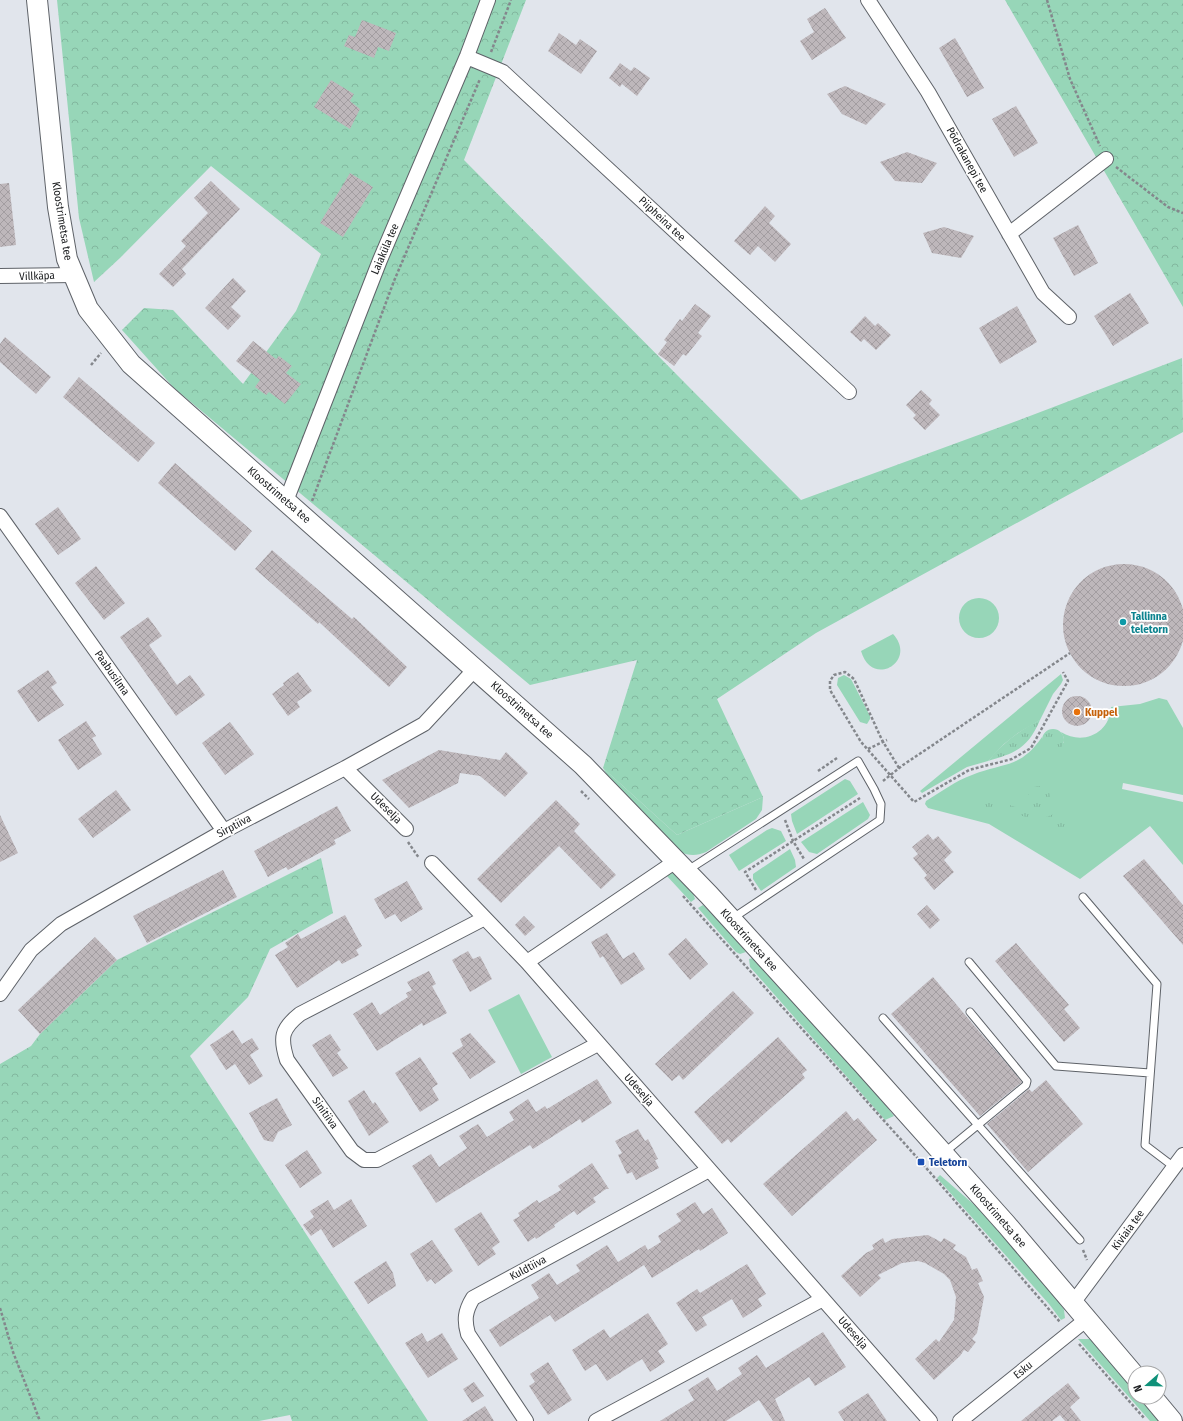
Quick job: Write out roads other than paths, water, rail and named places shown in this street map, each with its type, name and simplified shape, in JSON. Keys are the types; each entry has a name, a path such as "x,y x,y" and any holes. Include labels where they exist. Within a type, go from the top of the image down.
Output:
{"main road":[{"name":"Kloostrimetsa tee","path":"37,0 58,207 67,259 88,309 131,364 476,668 583,765 732,920 943,1154 1088,1319 1127,1366"},
{"path":"1159,1405 1172,1421"}],"street":[{"name":"Laiaküla tee","path":"286,500 380,260 467,57 488,0"},
{"name":"Põdrakanepi tee","path":"868,0 928,92 1043,293 1069,318"},
{"name":"Piipheina tee","path":"467,57 503,72 849,392"},
{"path":"1009,234 1106,159"},
{"name":"Villkäpa","path":"0,276 74,275"},
{"name":"Paabusilma","path":"0,516 224,831"},
{"name":"Sirptiiva","path":"1,991 30,950 62,924 224,831 345,768 424,724 476,668"},
{"name":"Udeselja","path":"345,768 406,829"},
{"name":"Udeselja","path":"432,863 483,919 527,962 930,1421"},
{"path":"527,962 681,866"},
{"name":"Sinitiiva","path":"483,919 300,1014 291,1021 284,1032 283,1046 287,1060 352,1151 364,1160 377,1160 598,1044"},
{"name":"Kiviaia tee","path":"1073,1303 1183,1155"},
{"name":"Kuldtiiva","path":"526,1421 468,1334 466,1309 473,1298 709,1170"},
{"path":"596,1421 823,1299"},
{"name":"Esku","path":"960,1421 1088,1319"}],"lane":[{"path":"681,866 858,761 881,804 880,820 732,920"},
{"path":"1083,897 1157,984 1145,1145 1174,1167"},
{"path":"968,962 1056,1066 1150,1073"},
{"path":"943,1154 1026,1085 1027,1081 970,1012"},
{"path":"883,1018 1080,1240"}],"place":[{"name":"Tallinna teletorn","path":"1123,622"},
{"name":"Kuppel","path":"1077,712"},
{"name":"Teletorn","path":"921,1162"}]}
